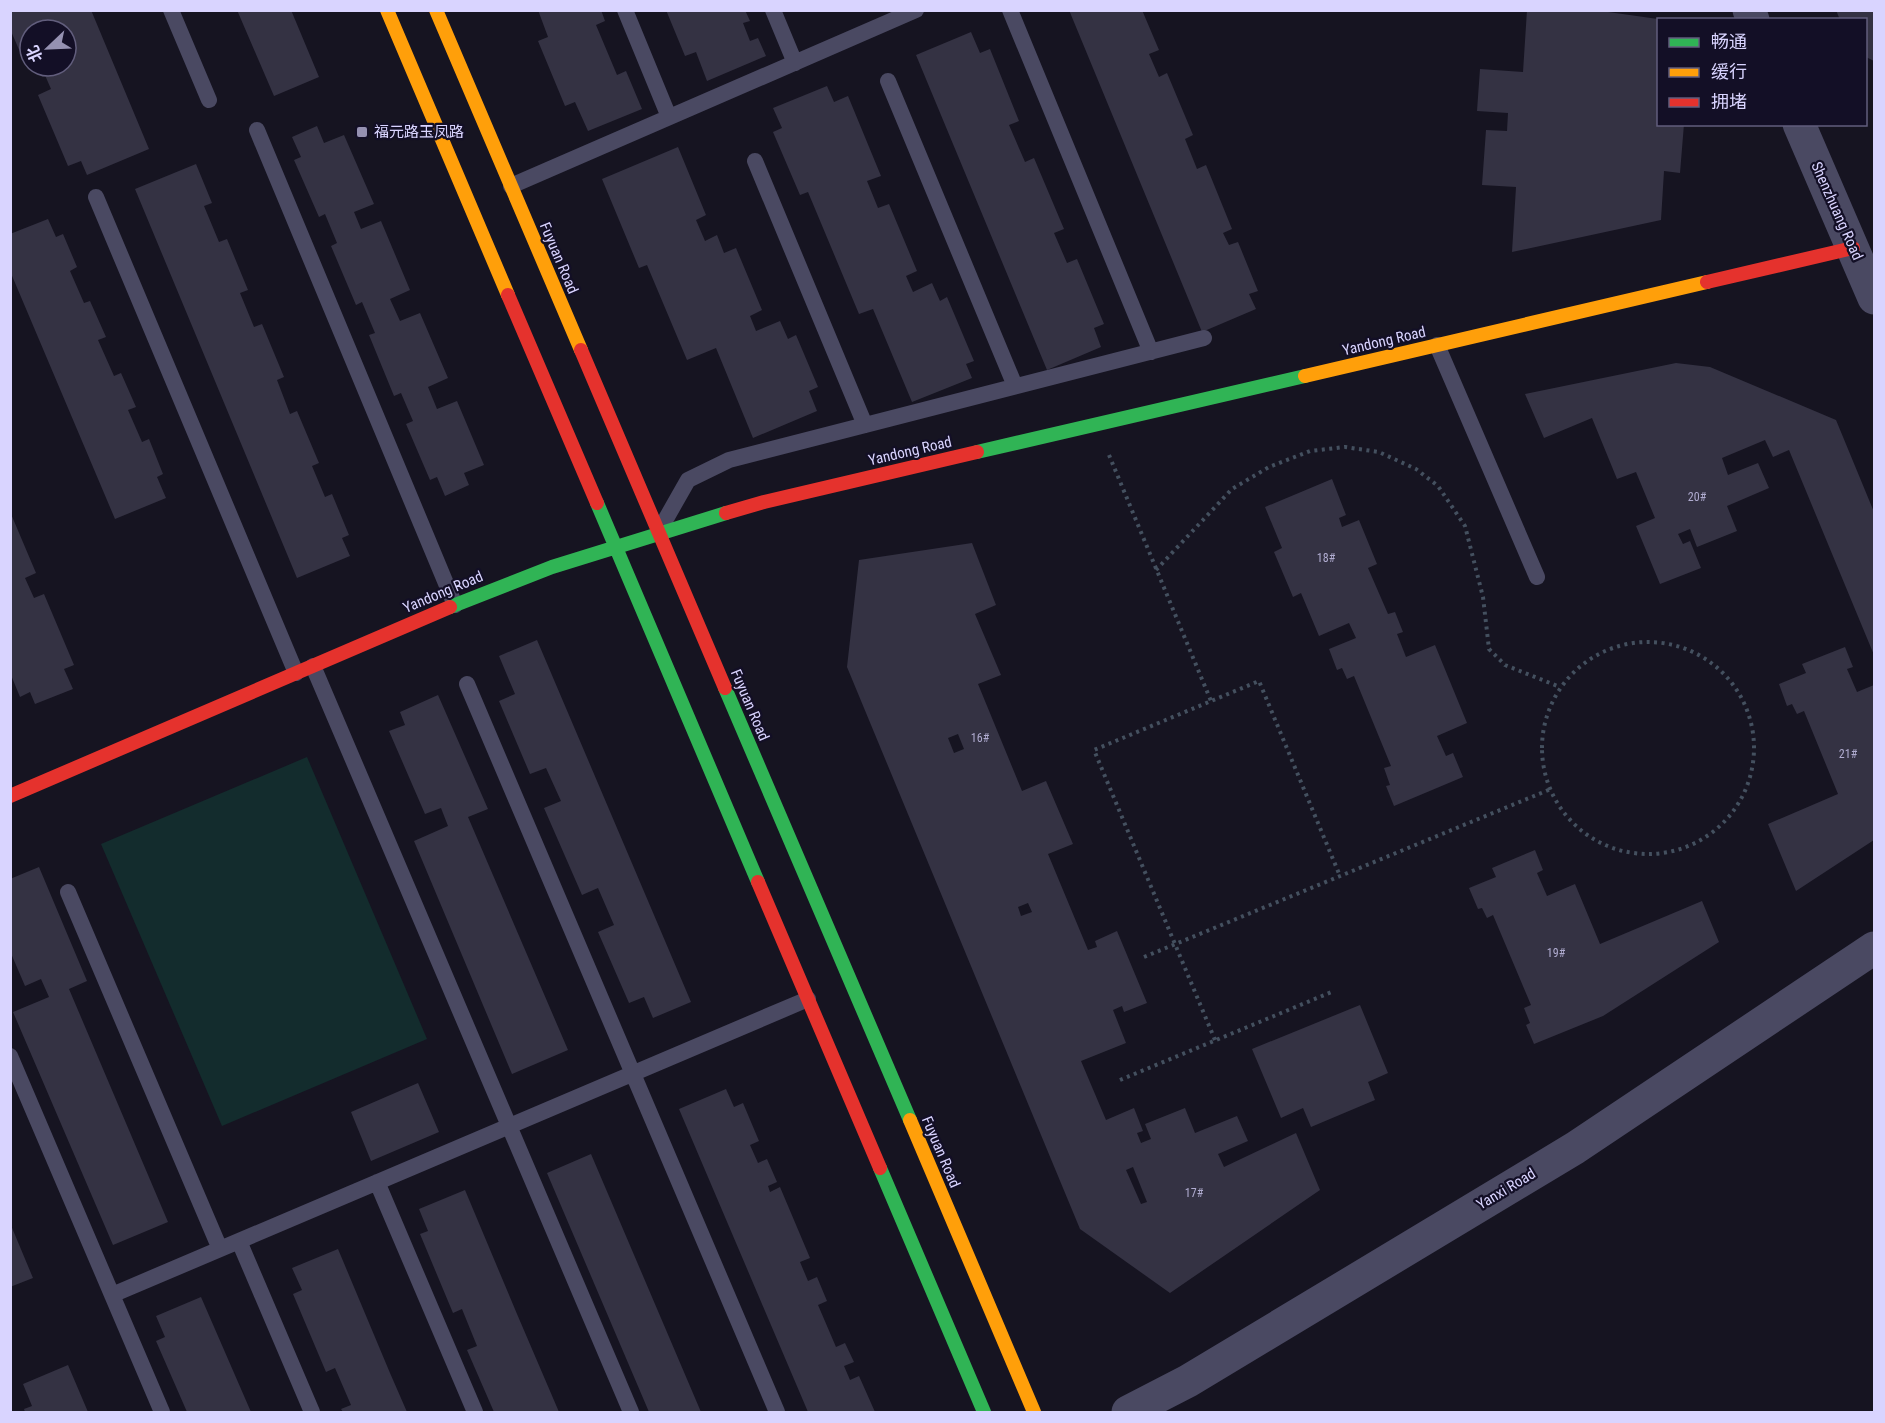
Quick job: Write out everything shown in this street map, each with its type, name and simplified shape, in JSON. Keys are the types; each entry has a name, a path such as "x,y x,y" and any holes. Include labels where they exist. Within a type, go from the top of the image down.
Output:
{"main road":[{"path":"387,10 984,1413"},
{"name":"Fuyuan Road","path":"436,10 1034,1413"},
{"name":"Yandong Road","path":"10,796 455,604 553,566 658,532 764,502 1853,248"}],"street":[{"name":"Shenzhuang Road","path":"1800,126 1875,298"},
{"name":"Yanxi Road","path":"1128,1413 1188,1381 1575,1148 1875,948"}],"lane":[{"path":"171,10 209,100"},
{"path":"624,10 669,117"},
{"path":"773,10 795,63"},
{"path":"511,186 916,10"},
{"path":"1010,10 1151,351"},
{"path":"888,81 1015,386"},
{"path":"257,130 455,604"},
{"path":"755,162 865,425"},
{"path":"96,196 296,673"},
{"path":"658,532 688,480 729,460 1204,338"},
{"path":"1437,345 1537,577"},
{"path":"313,666 631,1413"},
{"path":"467,684 777,1413"},
{"path":"68,892 220,1249"},
{"path":"112,1295 808,999"},
{"path":"10,1056 162,1413"},
{"path":"377,1182 475,1413"},
{"path":"239,1241 312,1413"}],"path":[{"path":"1096,425 1211,701"},
{"path":"1156,570 1232,489 1269,467 1310,451 1346,447 1380,452 1416,469 1438,486 1465,526 1483,597 1489,649 1505,665 1560,687"},
{"path":"1636,641 1660,641 1685,647 1707,659 1726,674 1740,695 1750,717 1755,742 1753,767 1746,790 1716,830 1696,843 1672,852 1648,855 1623,852 1601,844 1582,831 1566,815 1551,789 1545,774 1541,752 1543,729 1549,707 1560,687 1574,670 1592,657 1612,647 1636,641"},
{"path":"1215,1040 1094,750 1259,681 1340,876"},
{"path":"1144,957 1551,789"},
{"path":"1120,1080 1334,991"}],"green space":[{"path":"307,757 427,1039 222,1126 101,844"}],"building":[{"path":"10,10 91,10 149,149 87,175 81,161 68,166 38,95 51,89 46,78 78,78 78,18 18,18 18,47 10,29"},
{"path":"237,10 291,10 319,77 274,96"},
{"path":"538,10 601,10 605,21 596,25 617,75 626,71 642,109 588,131 575,102 565,106 538,41 548,37"},
{"path":"666,10 745,10 750,21 743,23 750,41 758,38 766,56 707,81 696,52 685,56"},
{"path":"1069,10 1142,10 1159,50 1149,54 1159,77 1167,73 1193,135 1185,139 1197,169 1206,165 1232,229 1223,233 1229,245 1238,242 1258,291 1249,294 1256,309 1202,332"},
{"path":"1527,10 1594,10 1657,19 1657,126 1684,126 1680,173 1664,171 1661,220 1512,252 1516,187 1482,185 1486,130 1507,131 1508,113 1477,111 1480,69 1523,72"},
{"path":"1836,10 1874,10 1874,61 1867,58 1867,18 1839,18"},
{"path":"971,32 980,53 990,49 1019,121 1009,125 1025,162 1034,158 1064,229 1054,233 1067,263 1077,259 1104,324 1094,328 1101,347 1047,370 916,55"},
{"path":"827,86 834,102 848,96 881,176 867,181 878,208 889,204 917,271 906,276 913,292 932,283 940,301 947,297 974,361 966,364 972,378 912,402 873,309 859,314 808,192 800,195 773,132 782,128 773,108"},
{"path":"317,126 324,143 344,135 374,204 354,212 361,229 381,221 410,290 390,299 400,321 420,313 448,378 428,387 437,409 457,401 484,465 464,473 469,485 445,496 437,477 430,480 406,424 413,421 401,393 394,396 369,335 375,333 362,302 356,305 331,246 337,243 325,214 319,217 294,160 301,157 292,137"},
{"path":"678,147 706,215 696,220 705,241 717,235 724,253 736,248 762,310 750,316 756,331 780,321 788,339 796,335 818,387 809,391 817,411 753,438 716,348 687,360 647,265 639,268 602,179"},
{"path":"196,164 212,203 204,206 219,242 227,239 248,290 240,293 254,327 262,324 284,377 277,380 290,414 297,411 319,463 312,466 325,497 332,494 349,535 342,538 350,556 297,578 135,189"},
{"path":"48,219 56,237 63,234 77,267 70,271 84,303 90,301 106,337 98,340 114,376 121,373 136,407 128,410 142,442 149,439 163,474 157,477 166,498 115,519 10,271 10,234"},
{"path":"1676,363 1710,367 1836,420 1874,512 1874,655 1789,450 1773,457 1765,440 1722,458 1728,475 1758,463 1769,488 1727,506 1737,531 1697,547 1690,529 1678,534 1683,544 1690,541 1701,568 1660,584 1636,526 1655,518 1636,472 1617,479 1592,418 1544,438 1525,394"},
{"path":"1332,479 1346,515 1339,518 1342,527 1359,520 1377,564 1368,568 1388,614 1395,612 1403,632 1397,634 1406,657 1435,645 1467,723 1437,736 1446,756 1453,753 1463,777 1394,806 1386,786 1390,785 1384,768 1391,766 1354,676 1347,679 1342,668 1337,670 1329,649 1356,638 1349,623 1319,636 1301,593 1293,597 1274,552 1282,548 1265,507"},
{"path":"11,514 36,573 25,578 34,598 44,594 74,665 64,669 73,689 35,704 30,692 20,697 11,675"},
{"path":"972,543 996,605 975,614 1001,675 978,684 1022,791 1046,781 1073,844 1048,854 1088,950 1097,947 1095,941 1117,931 1147,1003 1124,1012 1122,1006 1113,1010 1126,1043 1081,1061 1106,1120 1134,1108 1143,1131 1137,1133 1141,1143 1151,1139 1145,1124 1185,1108 1195,1133 1237,1116 1248,1141 1218,1154 1224,1167 1296,1133 1320,1190 1170,1293 1080,1229 847,667 859,560","holes":["958,734 964,749 954,753 948,738","1028,903 1032,912 1021,916 1018,907","1133,1167 1147,1202 1141,1204 1126,1170"]},
{"path":"537,640 691,1002 653,1018 644,997 629,1003 598,932 614,925 598,888 582,895 544,808 561,801 546,768 530,774 499,701 515,694 499,656"},
{"path":"1845,647 1853,667 1847,669 1857,692 1874,685 1874,840 1796,891 1768,824 1838,794 1804,711 1797,714 1792,704 1787,706 1779,684 1806,673 1802,664"},
{"path":"438,695 488,809 468,817 568,1050 512,1074 414,841 448,826 441,808 425,814 389,731 405,725 400,712"},
{"path":"1535,850 1543,870 1537,873 1547,896 1575,884 1600,944 1702,901 1719,942 1603,1016 1534,1044 1526,1025 1530,1023 1524,1008 1531,1005 1493,915 1487,918 1482,908 1478,909 1469,888 1496,877 1492,868"},
{"path":"39,867 87,981 69,989 168,1222 113,1245 13,1012 49,997 41,979 25,986 10,951 10,879"},
{"path":"1360,1005 1388,1073 1368,1082 1375,1100 1311,1127 1303,1108 1281,1118 1252,1049"},
{"path":"418,1083 439,1132 371,1161 351,1112"},
{"path":"726,1089 734,1107 743,1103 759,1141 750,1145 758,1163 767,1159 777,1182 768,1186 770,1192 780,1187 810,1258 800,1262 808,1281 817,1277 827,1301 818,1305 836,1347 845,1343 854,1362 844,1366 850,1380 859,1376 875,1412 808,1412 679,1109"},
{"path":"591,1154 701,1412 649,1412 547,1173"},
{"path":"465,1190 559,1412 494,1412 467,1350 477,1346 462,1309 453,1313 420,1234 428,1231 419,1209"},
{"path":"10,1223 33,1278 10,1287"},
{"path":"338,1249 407,1412 343,1412 341,1409 351,1405 335,1368 326,1372 293,1294 302,1290 292,1268"},
{"path":"201,1297 251,1412 187,1412 156,1341 165,1337 156,1316"},
{"path":"68,1365 88,1412 25,1412 24,1409 32,1406 23,1384"}],"traffic: fast":[{"path":"977,452 1305,376"},
{"path":"597,503 758,882"},
{"path":"450,607 552,567 726,513"},
{"path":"725,688 910,1120"},
{"path":"880,1168 984,1412"}],"traffic: slow":[{"path":"387,10 508,295"},
{"path":"436,10 581,350"},
{"path":"1305,376 1707,282"},
{"path":"910,1120 1034,1412"}],"traffic: jam":[{"path":"1707,282 1853,248"},
{"path":"508,295 597,503"},
{"path":"581,350 725,688"},
{"path":"726,513 977,452"},
{"path":"10,796 450,607"},
{"path":"758,882 880,1168"}],"place":[{"name":"福元路玉凤路","path":"362,132"}]}
